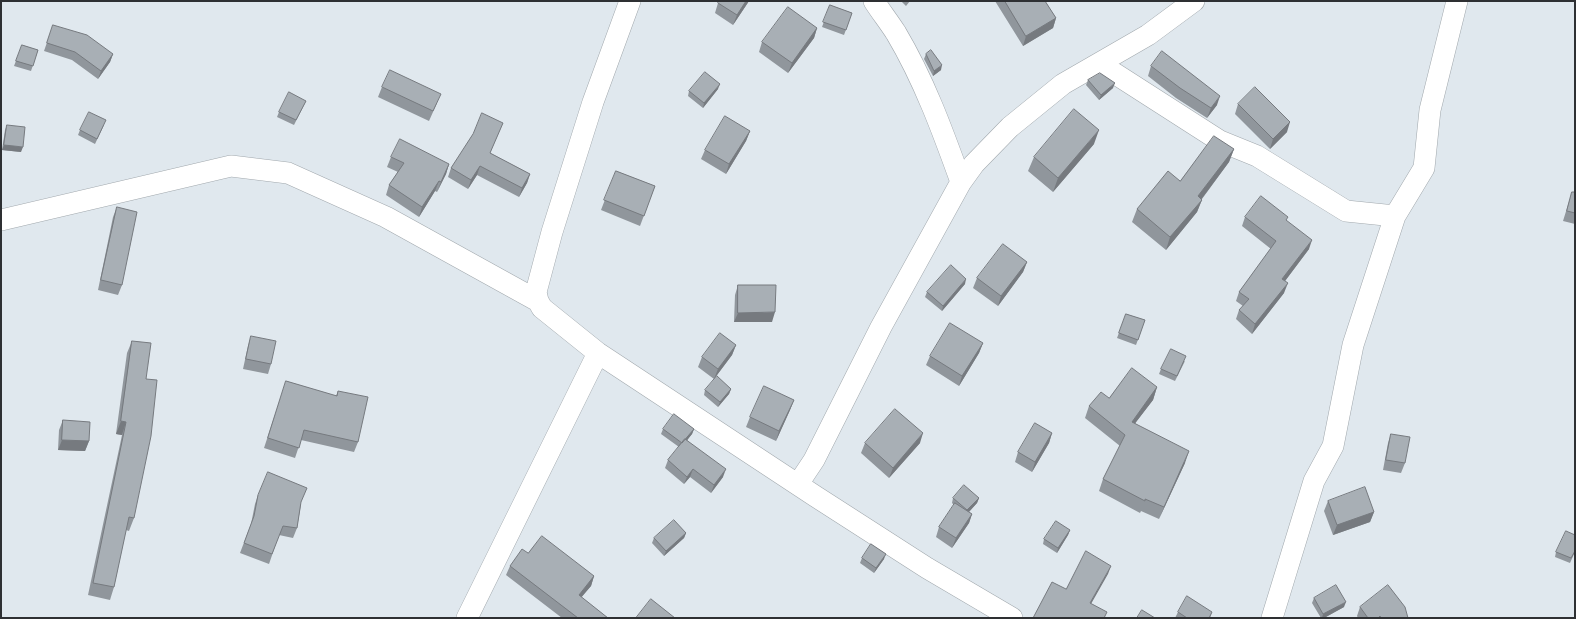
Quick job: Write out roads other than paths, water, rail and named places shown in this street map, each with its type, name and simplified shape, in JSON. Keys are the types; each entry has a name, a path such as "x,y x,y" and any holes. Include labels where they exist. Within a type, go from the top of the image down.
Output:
{"street":[{"path":"630,1 593,102 552,232 536,292 542,308 598,353 928,568 1012,618"},
{"path":"874,1 896,34 920,80 941,127 961,182"},
{"path":"798,484 814,460 882,327 961,182 974,164 1010,127 1063,84 1148,35 1194,1"},
{"path":"1272,618 1314,481 1333,446 1353,345 1395,216 1424,168 1430,110 1457,1"},
{"path":"1100,64 1220,141 1257,156 1346,211 1395,216"},
{"path":"1,220 231,166 288,173 386,217 538,301"},
{"path":"466,618 598,353"}]}
